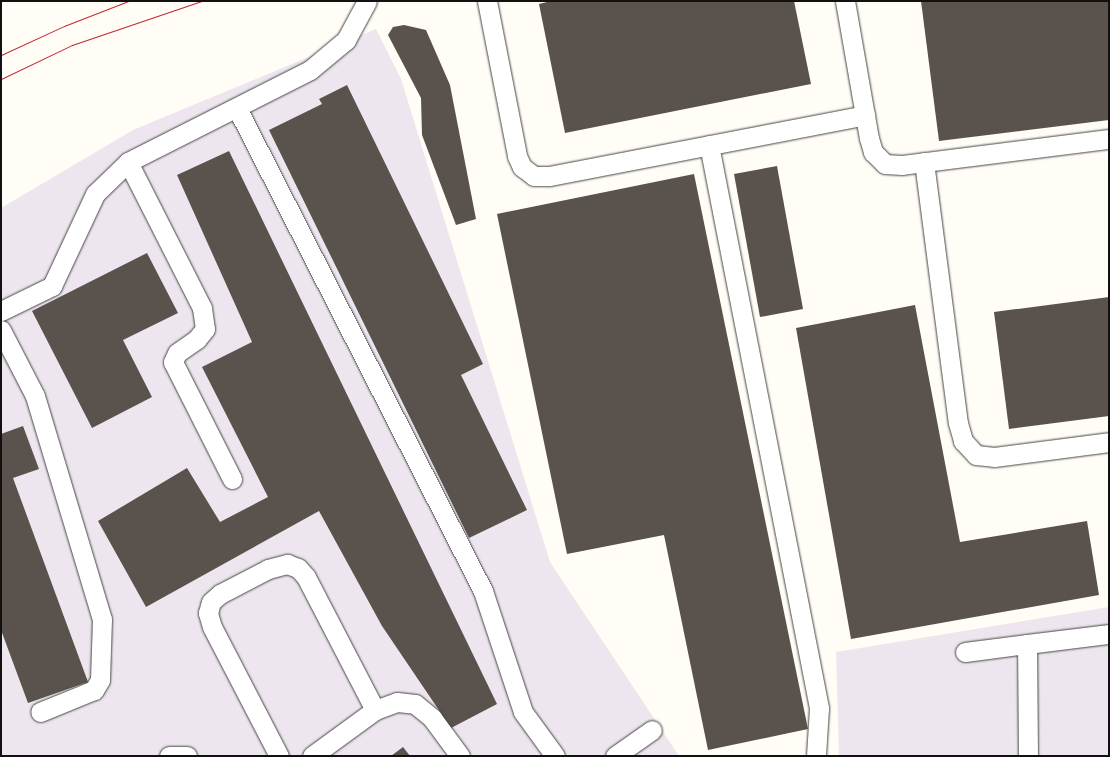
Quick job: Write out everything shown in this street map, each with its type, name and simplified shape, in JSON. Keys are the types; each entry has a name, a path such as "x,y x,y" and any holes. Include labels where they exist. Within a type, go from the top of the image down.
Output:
{"lane":[{"path":"1,311 52,286 95,194 128,162 310,70 346,40 367,1"},
{"path":"487,1 517,156 522,167 534,176 549,176 865,115"},
{"path":"845,1 873,152 885,164 924,162 1109,139"},
{"path":"237,108 483,591 523,712 554,756"},
{"path":"709,145 819,708 816,756"},
{"path":"128,162 202,308 205,329 197,340 176,352 173,362 232,479"},
{"path":"924,162 958,423 963,442 976,454 994,457 1109,442"},
{"path":"1,330 35,396 102,619 100,680 94,690 40,712"},
{"path":"278,756 212,627 208,613 211,602 220,594 268,569 287,564 298,568 306,577 375,710"},
{"path":"965,652 1109,634"},
{"path":"1026,644 1028,756"},
{"path":"312,756 375,710 397,702 415,704 432,718 460,756"},
{"path":"615,756 652,730"},
{"path":"169,756 187,756"}],"shaded area":[{"path":"376,29 401,79 550,562 679,756 1,756 1,208 133,130"},
{"path":"1109,607 1109,756 839,756 836,652"}],"building":[{"path":"551,1 794,1 811,84 565,133 539,4"},
{"path":"921,1 1109,1 1109,120 939,141"},
{"path":"404,25 426,30 450,85 476,219 456,225 422,135 421,98 388,35 393,27"},
{"path":"347,85 483,364 461,375 527,510 469,538 269,130 322,104 319,99"},
{"path":"229,151 497,704 451,728 382,626 319,511 146,607 98,521 187,468 220,522 268,497 202,367 252,342 177,175"},
{"path":"777,166 803,309 760,317 734,174"},
{"path":"694,174 808,729 708,750 664,535 567,554 497,214"},
{"path":"147,253 178,313 123,340 152,397 92,428 32,311"},
{"path":"1109,297 1109,416 1009,429 994,312"},
{"path":"915,305 960,542 1087,521 1099,595 851,639 796,328"},
{"path":"23,426 39,469 13,478 88,682 28,703 1,630 1,434"},
{"path":"403,747 410,756 391,756"}],"tram line":[{"path":"1,55 64,26 128,1"},
{"path":"1,79 72,45 201,1"}]}
